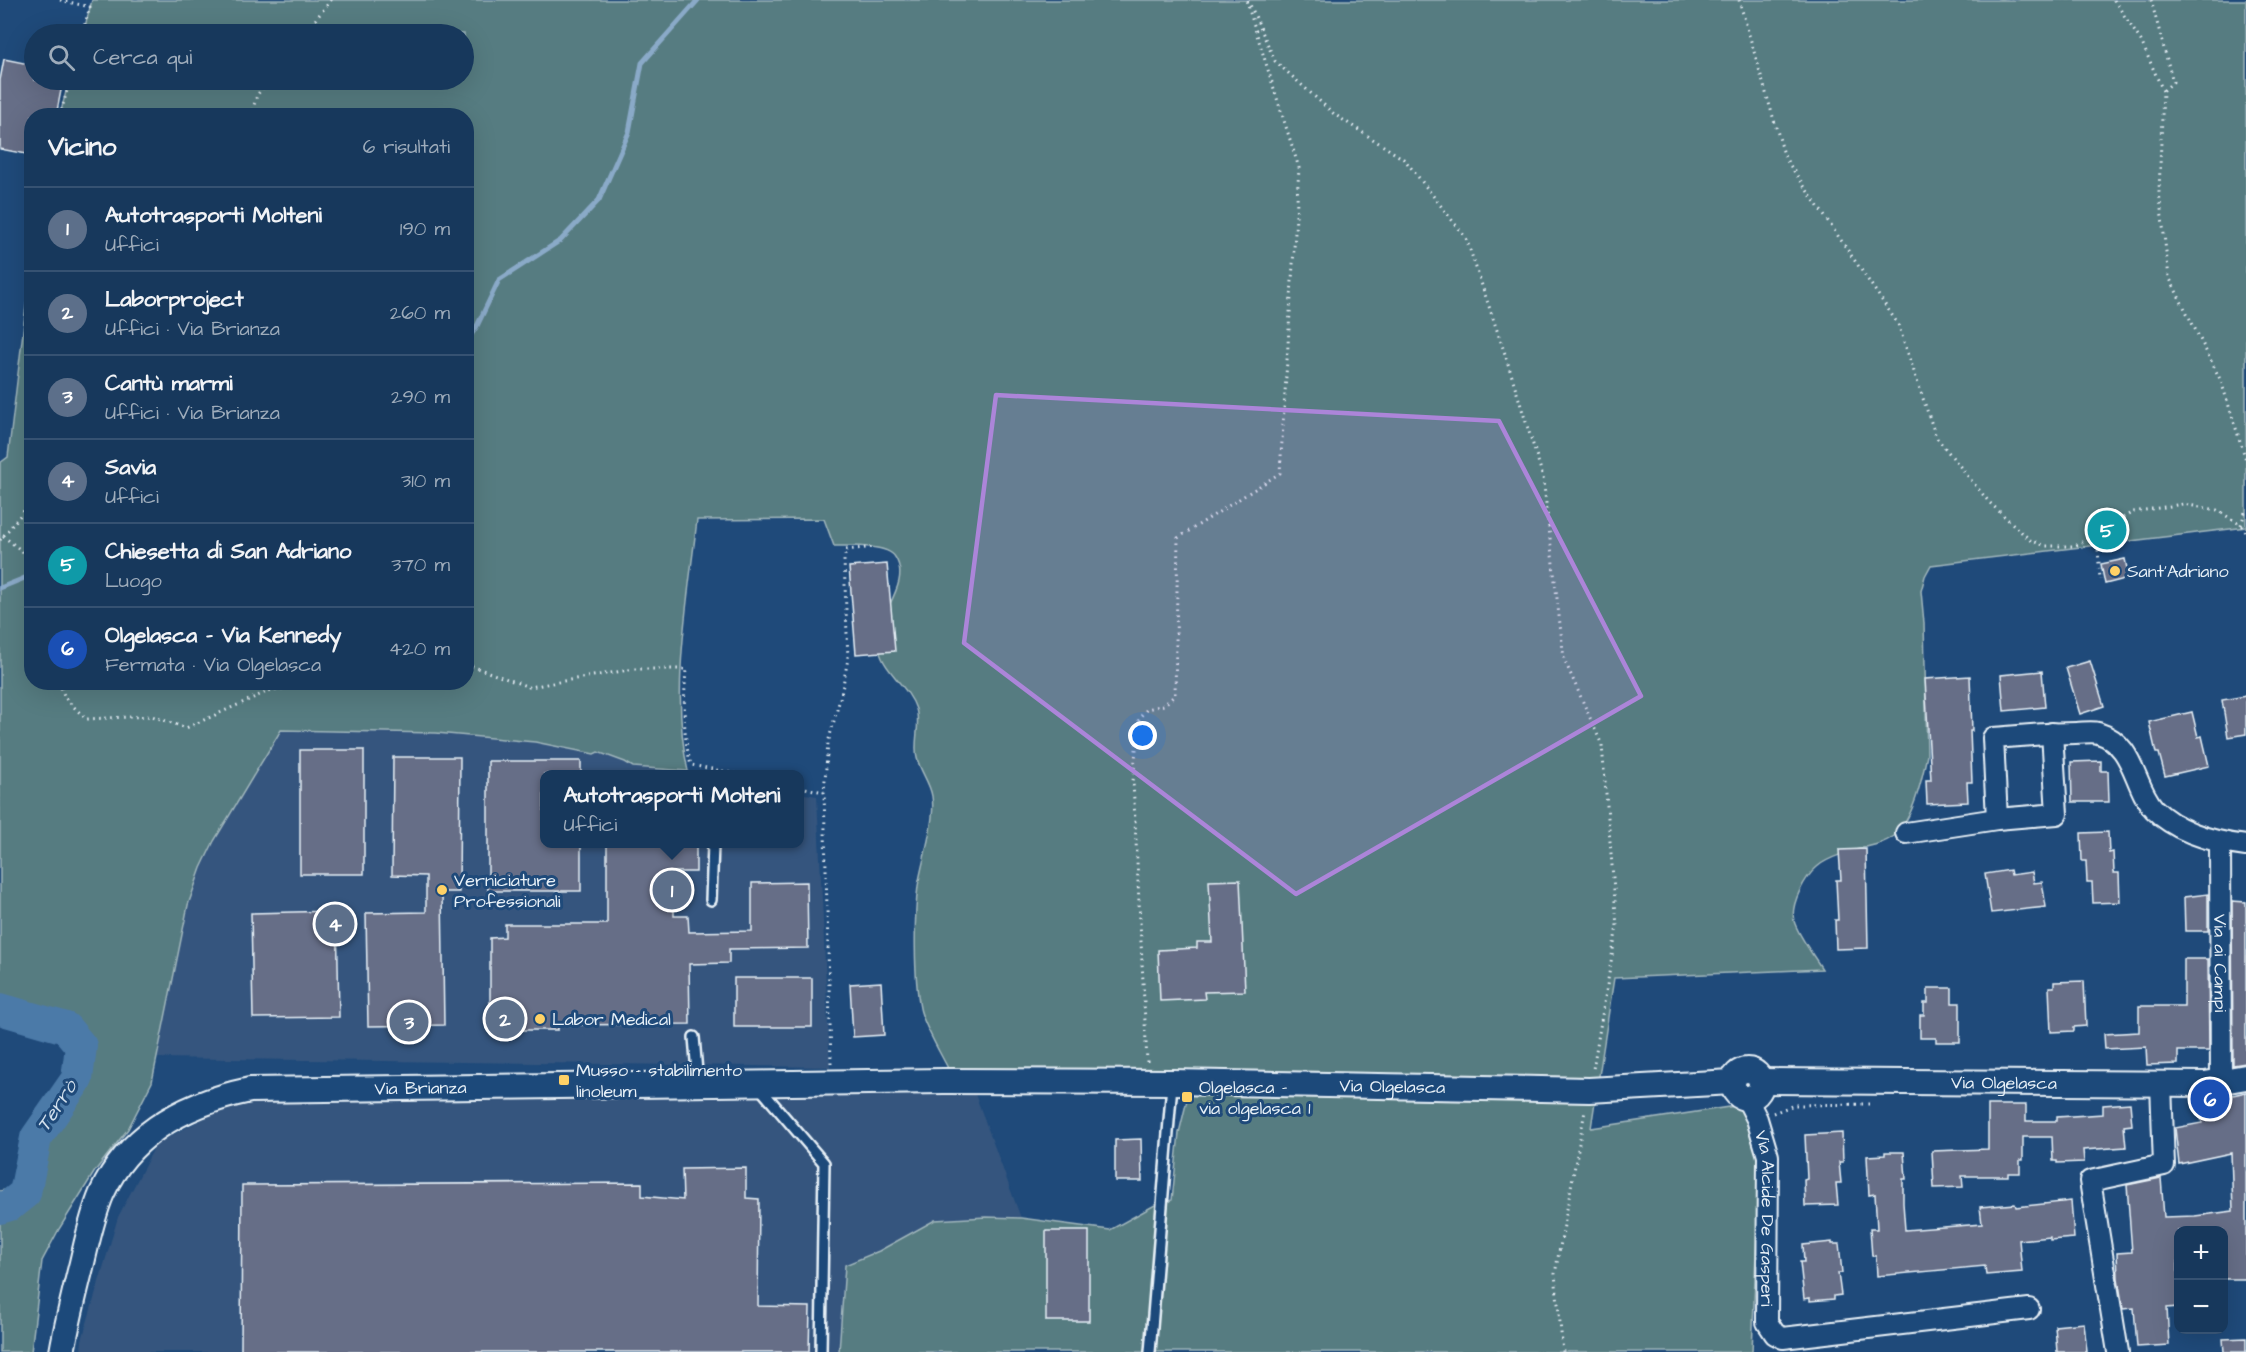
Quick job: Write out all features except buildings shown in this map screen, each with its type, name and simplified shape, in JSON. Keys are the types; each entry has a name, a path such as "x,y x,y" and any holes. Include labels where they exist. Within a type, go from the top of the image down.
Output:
{"street":[{"path":"1906,833 2057,813 2052,733"},
{"path":"1998,819 1993,738 2052,733 2097,733 2114,740 2125,753 2153,808 2178,828 2220,843 2246,846"},
{"name":"Via ai Campi","path":"2220,843 2221,1082"},
{"name":"Via Olgelasca","path":"944,1081 1172,1082 1589,1090 2161,1084 2221,1082 2246,1077"},
{"name":"Via Brianza","path":"62,1352 90,1227 102,1192 122,1160 152,1129 170,1118 226,1095 270,1089 944,1081"},
{"path":"2118,1352 2090,1181 2164,1165 2161,1084"},
{"name":"Via Alcide De Gasperi","path":"1747,1087 1768,1156 1767,1322 1775,1334 1784,1338 2029,1310"}],"lane":[{"path":"711,900 713,848"},
{"path":"694,1037 698,1084"},
{"path":"1150,1352 1172,1082"},
{"path":"755,1083 824,1163 821,1352"}],"path":[{"path":"60,0 90,7 85,24"},
{"path":"312,24 330,0"},
{"path":"1148,1082 1133,780 1139,718 1147,709 1164,705 1175,694 1178,538 1280,473 1299,168 1247,0"},
{"path":"1247,0 1275,61 1334,114 1405,160 1466,238 1543,477 1564,659 1602,744 1617,926 1555,1274 1563,1352"},
{"path":"1739,0 1785,158 1898,324 1936,436 1989,502 2030,540 2046,546 2075,546 2133,512 2182,504 2217,510 2241,525 2246,532"},
{"path":"2114,0 2141,41 2163,91 2159,192 2169,277 2221,381 2246,460"},
{"path":"2151,0 2173,81 2163,91"},
{"path":"62,108 67,90"},
{"path":"253,108 261,90"},
{"path":"2241,525 2246,509"},
{"path":"24,511 2,538 24,553"},
{"path":"2097,532 2100,580"},
{"path":"832,1083 824,792 828,743 848,660 844,560 846,550 875,547"},
{"path":"474,667 529,687 634,669 686,669 685,744 691,765 717,770"},
{"path":"62,690 65,698 86,719 152,716 186,728 271,690"},
{"path":"804,788 824,792"}],"highlighted area":[{"path":"996,395 1499,421 1641,696 1296,894 964,643"}],"shaded area":[{"path":"281,730 436,733 535,742 594,754 598,752 633,767 664,770 540,770 540,848 804,848 804,794 817,796 830,1067 157,1058 188,905 201,868 214,841"},
{"path":"975,1094 1021,1218 986,1217 935,1220 879,1251 845,1264 839,1352 81,1352 82,1340 118,1217 156,1144 236,1101"}],"green space":[{"path":"92,0 2246,0 2246,527 1931,565 1921,591 1924,623 1927,755 1919,787 1906,820 1894,836 1879,844 1850,851 1820,864 1803,884 1794,907 1794,921 1822,969 1614,978 1591,1128 1762,1102 1752,1352 839,1352 845,1265 879,1251 935,1220 986,1217 1021,1218 1110,1230 1155,1205 1172,1200 1179,1133 1187,1100 1173,1083 953,1078 922,1015 917,980 915,930 918,886 932,817 932,796 917,758 916,709 907,692 884,661 878,643 882,622 897,589 900,578 899,567 895,557 884,550 834,546 824,519 697,520 682,646 681,710 688,770 633,767 598,752 594,754 535,742 436,733 281,730 214,841 201,868 188,905 152,1082 128,1129 95,1171 42,1261 31,1352 0,1352 0,1191 11,1188 18,1182 22,1174 31,1123 71,1085 83,1066 86,1055 85,1046 76,1034 0,1014 0,463 8,457 24,323 24,690 474,690 474,108 62,108 66,90 474,90 474,24 86,24"}],"waterway":[{"path":"474,330 499,280 561,240 599,200 629,132 642,63 698,0"},
{"path":"0,588 24,578"},
{"name":"Terrò","path":"0,1009 66,1028 81,1046 77,1079 36,1138 25,1193 10,1205 0,1208"}],"place":[{"name":"Chiesetta di San Adriano","path":"2107,530"},
{"name":"Sant'Adriano","path":"2115,571"},
{"name":"Verniciature Professionali","path":"442,890"},
{"name":"Autotrasporti Molteni","path":"672,890"},
{"name":"Savia","path":"335,924"},
{"name":"Laborproject","path":"505,1019"},
{"name":"Labor Medical","path":"540,1019"},
{"name":"Cantù marmi","path":"409,1022"},
{"name":"Musso - stabilimento linoleum","path":"564,1080"},
{"name":"Olgelasca - via olgelasca 1","path":"1187,1097"},
{"name":"Olgelasca - Via Kennedy","path":"2210,1099"}]}
